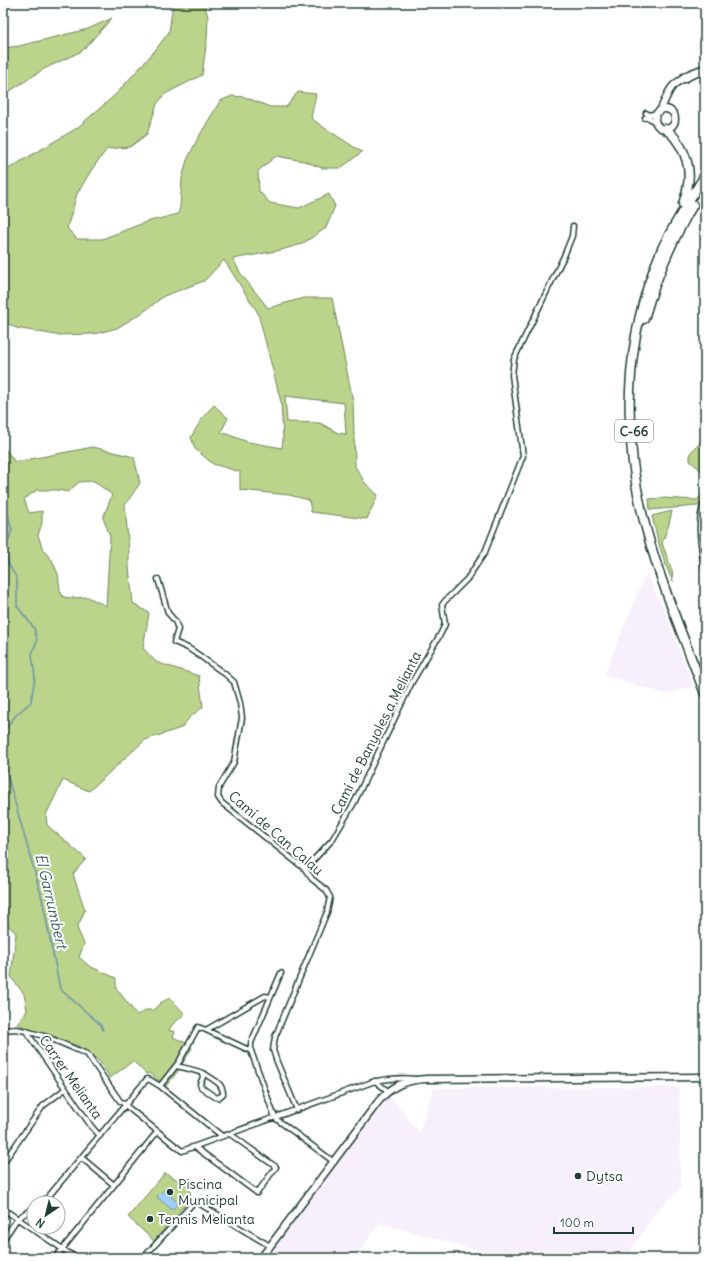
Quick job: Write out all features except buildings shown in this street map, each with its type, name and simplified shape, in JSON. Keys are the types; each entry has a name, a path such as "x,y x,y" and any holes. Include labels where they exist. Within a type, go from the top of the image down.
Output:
{"highway":[{"path":"684,78 705,69"},
{"path":"665,129 675,137 687,161 689,170 688,187 683,204 674,221 673,227"},
{"name":"C-66","path":"705,175 673,227 650,278 636,338 630,389 630,446 636,487 649,539 665,587 705,694"},
{"name":"C-66","path":"705,185 674,239 651,294 644,321 638,356 634,389 634,420 637,463 651,532 705,682"}],"main road":[{"path":"666,98 670,111 674,117 674,122 670,127 665,129 659,127 655,119 671,87 684,78 705,72"},
{"path":"659,112 665,110 670,111"},
{"path":"262,1258 378,1102 394,1086 420,1079 705,1077"}],"street":[{"path":"656,123 645,115 659,112"},
{"name":"Camí de Banyoles a Melianta","path":"304,869 332,840 354,803 412,682 441,633 445,624 442,605 466,579 485,552 488,545 523,456 512,375 514,359 564,256 572,236 573,226"},
{"path":"705,502 700,513 700,537 705,572"},
{"name":"Camí de Can Calau","path":"158,579 168,613 175,621 178,629 174,642 188,648 234,682 240,703 242,718 234,762 219,787 218,797 222,803 304,869 312,879 326,890 330,897 327,912 313,948 275,1037 273,1050 298,1110"},
{"path":"281,973 251,1043 251,1051 275,1118 334,1162"},
{"path":"206,1030 265,996 270,997"},
{"path":"160,1086 186,1051 198,1027 251,1051"},
{"path":"3,1030 16,1029 26,1031 47,1037 87,1054 120,1101 182,1151 375,1081 405,1077 420,1079"},
{"name":"Carrer Melianta","path":"26,1031 65,1089 100,1136"},
{"path":"176,1066 196,1070 202,1073 220,1084 223,1089 222,1096 215,1097 201,1087 200,1084 203,1077 202,1073"},
{"path":"391,1078 394,1086"},
{"path":"50,1195 146,1079 160,1086 222,1136"},
{"path":"375,1081 388,1091"},
{"path":"3,1163 42,1106 65,1089"},
{"path":"56,1258 157,1132"},
{"path":"195,1147 257,1193 276,1167 230,1134"},
{"path":"3,1152 8,1156"},
{"path":"82,1158 114,1185"},
{"path":"143,1258 195,1201 270,1246"},
{"path":"3,1209 76,1258"},
{"path":"3,1240 17,1219 26,1213"}],"shaded area":[{"path":"646,573 664,610 694,686 666,694 604,675"},
{"path":"679,1087 681,1187 658,1210 627,1258 505,1258 380,1223 354,1258 261,1258 387,1093 419,1132 434,1088"}],"green space":[{"path":"173,3 204,3 208,17 207,39 202,75 165,94 157,104 147,134 130,147 107,149 92,169 77,194 67,228 77,239 102,239 146,222 178,214 180,207 182,178 187,160 220,101 232,96 245,97 270,107 286,107 298,92 316,94 311,118 362,152 341,168 322,168 304,161 276,156 258,171 259,191 270,203 299,208 329,194 335,206 326,228 302,244 281,250 233,259 241,274 268,308 304,298 332,298 353,401 355,466 365,483 378,495 367,519 311,512 309,500 289,495 240,490 240,472 213,464 195,449 191,437 203,417 214,405 228,418 221,432 248,442 282,448 281,402 258,313 224,260 204,281 164,296 145,311 117,328 94,334 56,335 16,328 3,321 3,172 77,128 115,95 153,53 169,32","holes":["285,396 344,403 346,434 338,433 320,423 287,422"]},
{"path":"112,18 82,51 44,69 3,97 3,48 19,46 88,29"},
{"path":"702,441 705,464 705,500 698,506 650,510 649,499 663,498 697,500 704,493 703,472 690,461 690,453"},
{"path":"3,446 15,462 93,447 134,457 140,483 125,505 133,603 149,613 143,648 156,662 199,676 203,707 190,717 181,728 145,740 89,791 63,780 46,815 47,825 86,859 73,874 85,910 77,928 84,944 79,957 89,966 116,978 116,988 137,1015 146,1010 154,1010 160,1003 170,998 185,1014 172,1025 169,1030 175,1032 173,1037 186,1043 192,1048 178,1071 166,1086 149,1073 146,1074 133,1061 110,1078 99,1061 84,1049 17,1024 27,1011 24,994 11,977 16,933 3,921","holes":["94,481 112,495 103,518 110,536 106,606 88,597 63,597 60,590 58,574 52,560 43,550 38,535 42,523 42,511 29,513 24,499 37,490 57,490 68,492 79,482"]},
{"path":"672,511 662,543 672,570 673,582 666,566 652,516"},
{"path":"165,1173 189,1186 191,1198 154,1241 128,1217"}],"water":[{"path":"164,1190 178,1203 172,1210 157,1197"}],"waterway":[{"name":"El Garrumbert","path":"3,497 12,530 5,550 9,565 17,579 17,606 34,628 37,640 32,655 35,677 31,702 16,715 3,732"},
{"name":"El Garrumbert","path":"3,760 42,898 60,989 101,1025 103,1030"}],"place":[{"name":"Dytsa","path":"578,1176"},
{"name":"Piscina Municipal","path":"170,1192"},
{"name":"Tennis Melianta","path":"150,1219"}]}
